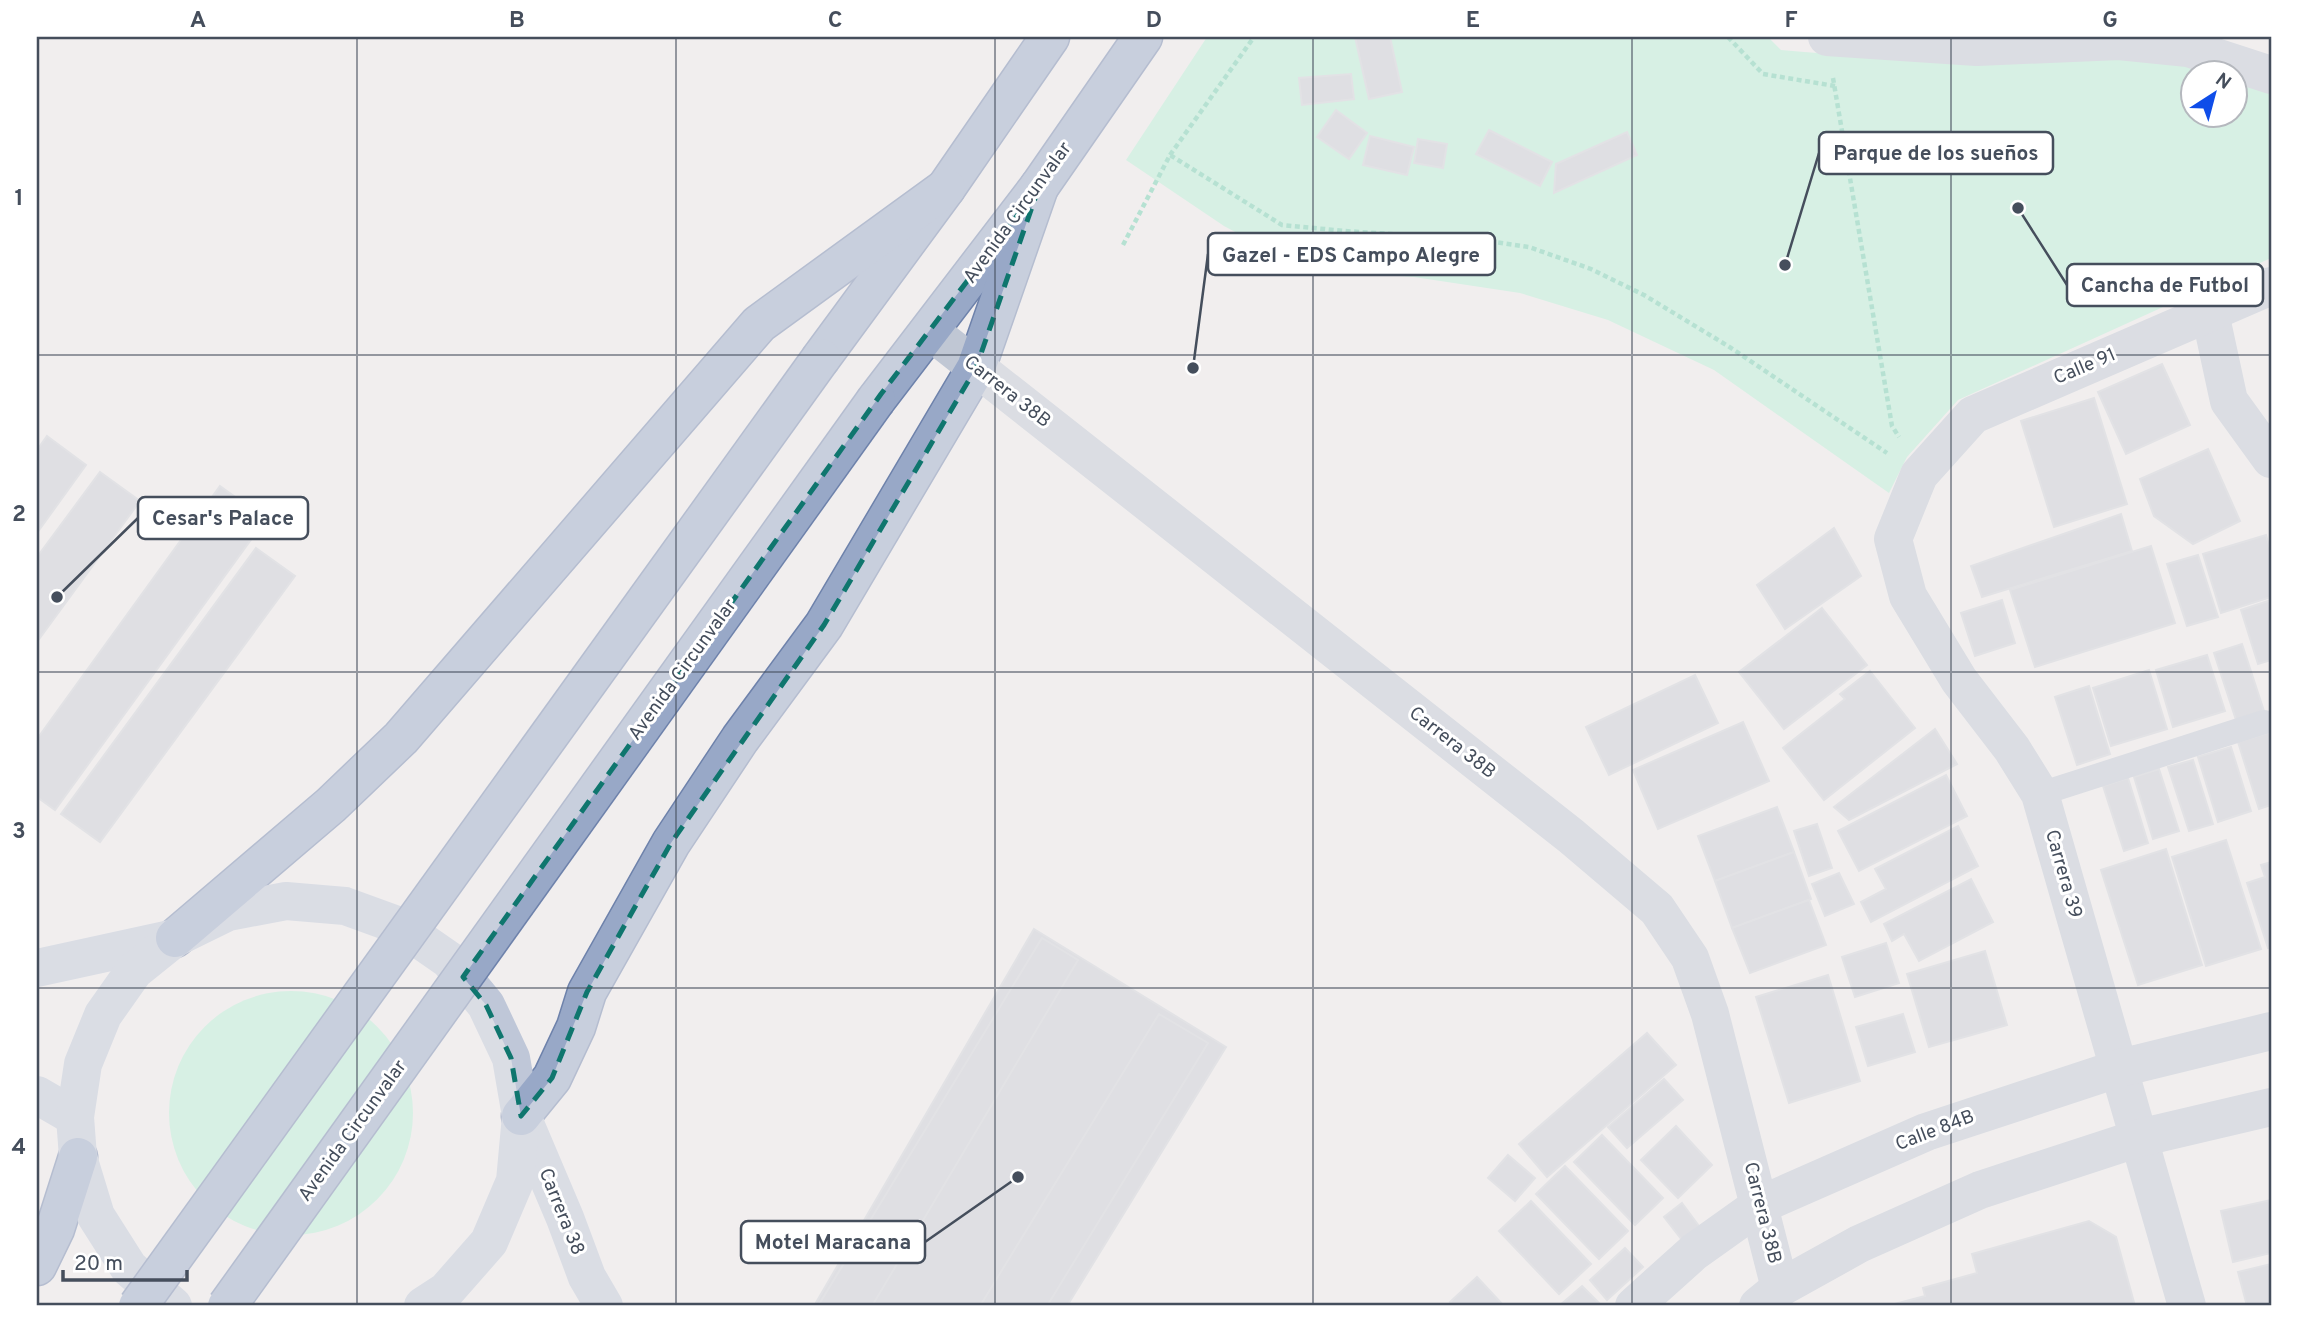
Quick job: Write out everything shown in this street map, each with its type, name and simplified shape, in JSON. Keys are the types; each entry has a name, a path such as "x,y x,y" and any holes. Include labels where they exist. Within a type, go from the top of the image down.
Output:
{"highway":[{"path":"138,1306 946,188 1050,37"},
{"name":"Avenida Circunvalar","path":"227,1306 876,400 1040,187 1143,37"},
{"path":"522,1116 552,1077 576,1027 587,992 671,843 740,739 824,625 976,368 1040,187"},
{"path":"175,938 331,805 401,738 759,324 946,188"},
{"path":"37,1266 55,1229 78,1157"}],"main road":[{"path":"173,1306 130,1268 96,1216 78,1157 75,1116 83,1064 103,1015 134,971 175,938 228,912 286,901 345,906 400,926 449,960 486,1005 511,1058 522,1116 515,1181 489,1242 446,1291 423,1306"},
{"path":"37,968 175,938"},
{"path":"37,1095 75,1116"},
{"name":"Carrera 38","path":"522,1116 587,1277 604,1306"}],"street":[{"path":"1827,37 1980,42 2119,41 2188,48 2271,75"},
{"name":"Calle 91","path":"1919,475 1973,415 2271,286"},
{"path":"2210,313 2229,401 2271,458"},
{"name":"Carrera 38B","path":"930,331 1571,836 1657,909 1690,958 1710,1014 1760,1205 1769,1297"},
{"name":"Carrera 39","path":"1919,475 1893,539 1908,596 1959,680 2012,749 2040,794 2186,1306"},
{"name":"Calle 84B","path":"1634,1306 1694,1252 1760,1205 1926,1132 2120,1068 2271,1031"},
{"path":"1769,1297 1858,1244 1980,1190 2139,1138 2271,1107"}],"lane":[{"path":"2040,794 2264,722"}],"path":[{"path":"1123,245 1170,155 1254,37"},
{"path":"1727,37 1763,74 1835,86"},
{"path":"1827,37 1892,426 1919,475"},
{"path":"1170,155 1282,225 1481,240 1529,247 1591,269 1644,295 1728,346 1919,475"}],"highlighted area":[{"path":"1039,187 976,368 824,625 671,843 587,992 552,1078 521,1116 511,1058 486,1005 463,977 881,394"}],"green space":[{"path":"1207,37 1768,37 1781,50 1898,59 1968,63 2153,60 2178,64 2178,130 2248,130 2248,86 2271,94 2271,258 1958,400 1907,457 1889,493 1714,370 1608,320 1520,293 1414,277 1341,272 1282,257 1224,226 1126,160"},
{"path":"291,991 338,1001 359,1012 377,1027 392,1045 403,1066 413,1113 403,1160 392,1181 377,1199 359,1214 338,1225 291,1235 244,1225 223,1214 205,1199 190,1181 179,1160 169,1113 179,1066 190,1045 205,1027 223,1012 244,1001"}],"building":[{"path":"1355,37 1390,37 1402,92 1369,99"},
{"path":"1351,74 1354,99 1302,105 1299,78"},
{"path":"1336,110 1367,133 1349,159 1317,137"},
{"path":"1489,130 1552,162 1540,186 1476,154"},
{"path":"1627,132 1637,155 1554,193 1556,164"},
{"path":"1370,136 1414,147 1407,175 1363,165"},
{"path":"1418,139 1447,144 1443,168 1414,163"},
{"path":"2162,364 2190,425 2126,454 2098,392"},
{"path":"2094,398 2127,504 2054,527 2021,421"},
{"path":"47,436 86,465 37,533 37,450"},
{"path":"2208,449 2240,521 2193,544 2154,516 2140,479"},
{"path":"100,472 140,501 37,642 37,557"},
{"path":"220,486 266,519 55,810 37,797 37,739"},
{"path":"2121,514 2132,551 1982,597 1971,566"},
{"path":"1834,528 1861,576 1785,629 1757,585"},
{"path":"2266,535 2271,553 2271,597 2221,613 2203,554"},
{"path":"2151,546 2175,623 2035,667 2010,590"},
{"path":"256,548 295,576 100,842 61,814"},
{"path":"2198,555 2218,617 2187,626 2167,564"},
{"path":"2002,600 2015,643 1975,656 1961,613"},
{"path":"2271,600 2271,660 2258,664 2241,610"},
{"path":"1822,608 1867,665 1784,729 1739,672"},
{"path":"2242,644 2264,711 2236,720 2214,653"},
{"path":"2207,655 2225,711 2173,727 2156,670"},
{"path":"2149,670 2167,729 2111,746 2093,688"},
{"path":"1870,671 1915,728 1824,800 1783,748 1845,699 1840,694"},
{"path":"1695,675 1718,723 1609,775 1586,727"},
{"path":"2089,686 2110,754 2077,765 2055,697"},
{"path":"1743,722 1769,781 1658,829 1633,770"},
{"path":"1935,729 1957,764 1849,820 1834,807"},
{"path":"2271,732 2271,805 2259,809 2238,742"},
{"path":"2231,747 2251,811 2218,822 2198,757"},
{"path":"2193,760 2213,824 2189,831 2168,767"},
{"path":"2159,769 2179,831 2153,839 2134,777"},
{"path":"1946,775 1967,816 1859,871 1838,831"},
{"path":"2128,778 2148,843 2124,851 2103,786"},
{"path":"1777,807 1794,852 1715,881 1698,836"},
{"path":"1817,824 1832,868 1809,876 1794,831"},
{"path":"1958,826 1978,866 1871,922 1861,902 1886,889 1875,869"},
{"path":"2226,840 2261,949 2206,966 2172,857"},
{"path":"2166,849 2202,965 2138,985 2101,870"},
{"path":"1794,852 1811,899 1732,928 1715,881"},
{"path":"2271,862 2271,947 2268,948 2247,883 2265,877 2261,865"},
{"path":"1839,873 1854,904 1825,916 1812,884"},
{"path":"1971,879 1993,922 1919,961 1904,934 1892,941 1884,924"},
{"path":"1809,900 1826,945 1750,973 1732,928"},
{"path":"1034,929 1226,1047 1067,1306 814,1306"},
{"path":"1042,938 1078,960 872,1306 818,1306"},
{"path":"1886,943 1899,983 1855,997 1842,957"},
{"path":"1985,951 2007,1025 1929,1047 1907,974"},
{"path":"1828,975 1860,1081 1789,1103 1756,997"},
{"path":"1159,1014 1208,1043 1047,1306 980,1306"},
{"path":"1903,1014 1915,1052 1868,1066 1856,1027"},
{"path":"1647,1033 1676,1065 1547,1177 1519,1144"},
{"path":"1664,1079 1683,1100 1627,1148 1608,1127"},
{"path":"1676,1126 1712,1165 1678,1198 1641,1160"},
{"path":"1602,1135 1663,1198 1635,1225 1574,1162"},
{"path":"1508,1155 1535,1178 1515,1201 1488,1178"},
{"path":"1565,1166 1628,1231 1599,1259 1536,1194"},
{"path":"2271,1200 2271,1253 2233,1262 2221,1211"},
{"path":"1531,1201 1591,1264 1559,1294 1499,1231"},
{"path":"1682,1203 1699,1226 1682,1240 1664,1217"},
{"path":"2089,1221 2116,1237 2135,1306 1887,1306 1925,1296 1923,1288 1977,1273 1972,1254"},
{"path":"1625,1248 1643,1267 1607,1300 1590,1280"},
{"path":"2271,1264 2271,1306 2247,1306 2238,1272"},
{"path":"1477,1277 1504,1306 1454,1306 1450,1302"},
{"path":"1582,1286 1602,1306 1559,1306"}],"place":[{"name":"Cancha de Futbol","path":"2018,208"},
{"name":"Parque de los sueños","path":"1785,265"},
{"name":"Gazel - EDS Campo Alegre","path":"1193,368"},
{"name":"Cesar's Palace","path":"57,597"},
{"name":"Motel Maracana","path":"1018,1177"}]}
